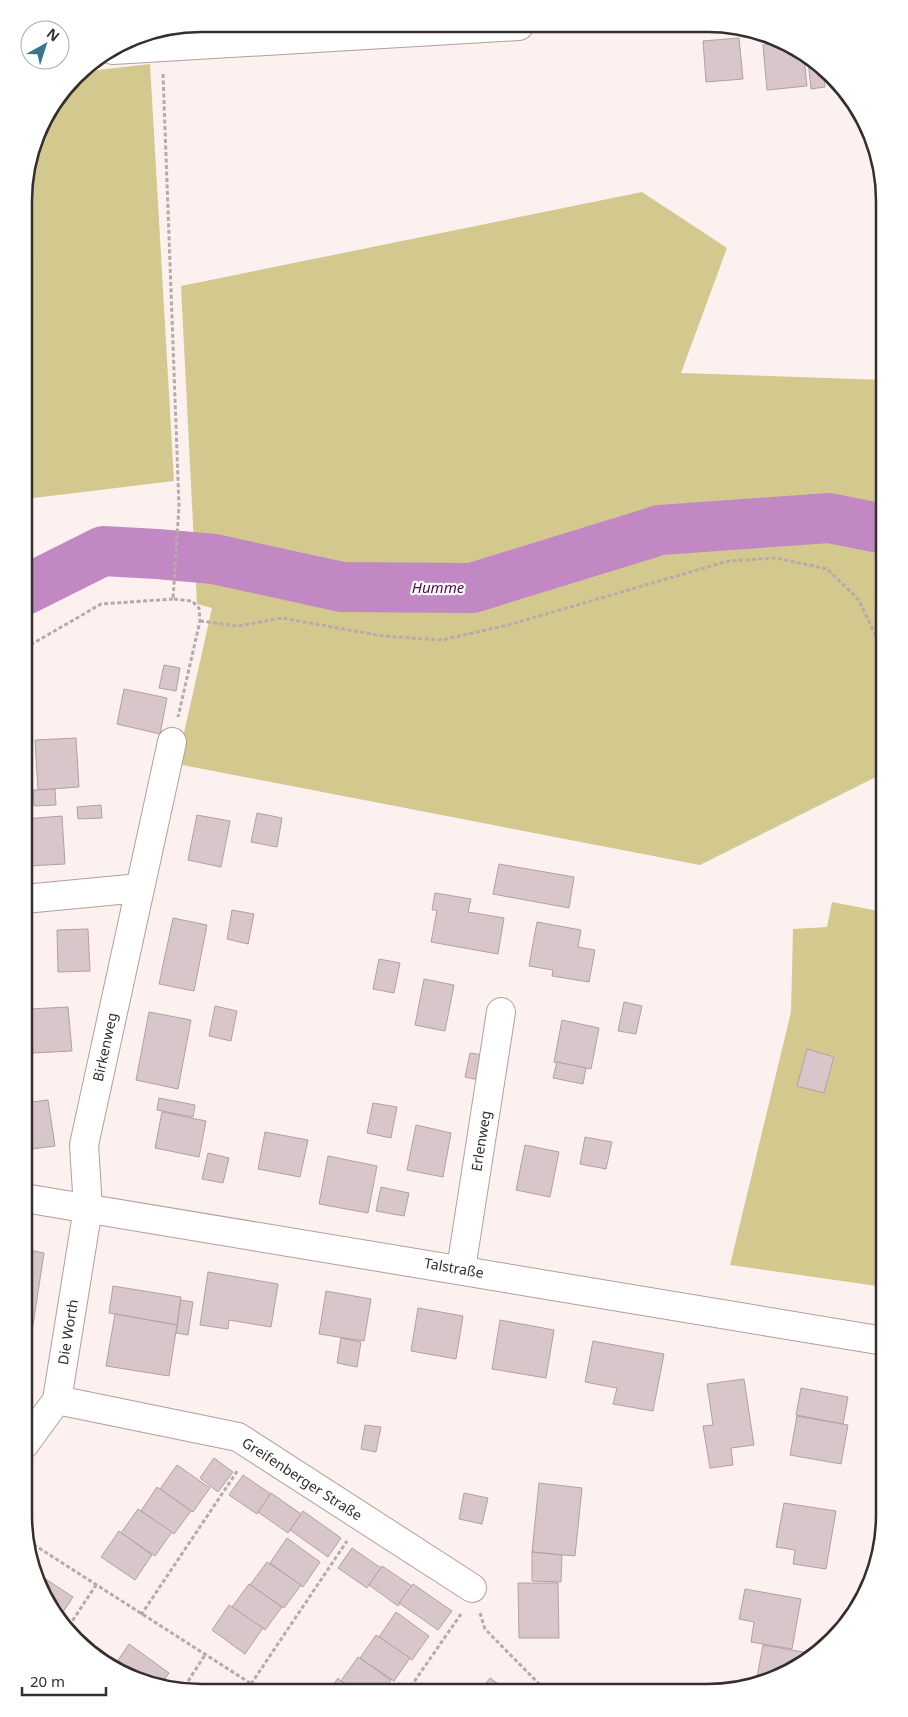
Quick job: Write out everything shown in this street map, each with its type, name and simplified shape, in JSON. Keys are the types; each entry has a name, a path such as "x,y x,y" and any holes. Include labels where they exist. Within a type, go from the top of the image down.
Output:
{"street":[{"path":"130,49 413,32"},
{"name":"Birkenweg","path":"88,1208 84,1145 172,742"},
{"path":"32,897 140,888"},
{"name":"Erlenweg","path":"460,1269 501,1012"},
{"name":"Talstraße","path":"32,1199 875,1339"},
{"name":"Die Worth","path":"32,1434 57,1400 88,1208"},
{"name":"Greifenberger Straße","path":"57,1400 238,1437 472,1588"}],"path":[{"path":"162,46 179,506 173,599"},
{"path":"200,622 238,626 282,618 383,636 442,640 512,624 728,561 776,558 827,569 858,598 876,635"},
{"path":"32,644 101,604 173,599 192,601 199,608 200,622 172,742"},
{"path":"141,1615 254,1447"},
{"path":"35,1546 251,1684 362,1517"},
{"path":"71,1623 96,1585"},
{"path":"412,1684 466,1606 472,1588"},
{"path":"472,1588 485,1629 539,1684"},
{"path":"187,1683 205,1655"}],"shaded area":[{"path":"150,64 174,481 32,498 32,201 34,179 41,147 55,117 74,90 94,70"},
{"path":"642,192 727,248 681,373 876,380 876,777 700,865 177,764 212,608 197,604 181,286"},
{"path":"832,902 875,910 875,1286 730,1265 791,1012 793,929 827,927"}],"building":[{"path":"739,38 743,79 706,82 703,41"},
{"path":"763,45 769,45 781,50 805,64 807,86 767,90"},
{"path":"809,67 824,80 825,87 811,89"},
{"path":"164,665 180,668 176,691 159,688"},
{"path":"124,689 167,698 160,734 117,724"},
{"path":"76,738 79,787 38,790 35,740"},
{"path":"55,789 56,805 34,806 33,790"},
{"path":"101,805 102,818 78,819 77,807"},
{"path":"257,813 282,818 277,847 251,842"},
{"path":"197,815 230,821 221,867 188,860"},
{"path":"62,816 65,864 32,866 32,818"},
{"path":"499,864 574,877 569,908 493,894"},
{"path":"435,893 471,899 468,912 504,918 498,954 431,942 437,910 432,910"},
{"path":"232,910 254,914 248,944 227,939"},
{"path":"173,918 207,925 194,991 159,984"},
{"path":"537,922 581,930 578,947 595,950 589,982 552,976 553,970 529,966"},
{"path":"88,929 90,971 58,972 57,930"},
{"path":"379,959 400,963 394,993 373,989"},
{"path":"424,979 454,985 445,1031 415,1025"},
{"path":"624,1002 642,1006 636,1034 618,1031"},
{"path":"215,1006 237,1011 231,1041 209,1036"},
{"path":"68,1007 72,1051 33,1053 32,1009"},
{"path":"149,1012 191,1020 178,1089 136,1080"},
{"path":"562,1020 599,1028 591,1069 554,1062"},
{"path":"807,1049 834,1057 824,1093 797,1086"},
{"path":"470,1053 484,1055 479,1080 465,1077"},
{"path":"557,1062 586,1068 583,1084 553,1078"},
{"path":"159,1098 195,1105 193,1117 157,1110"},
{"path":"48,1100 55,1146 32,1149 32,1102"},
{"path":"373,1103 397,1107 391,1138 367,1133"},
{"path":"162,1112 206,1121 199,1157 155,1148"},
{"path":"416,1125 451,1133 443,1177 407,1170"},
{"path":"265,1132 308,1140 300,1177 258,1169"},
{"path":"585,1137 612,1142 606,1169 580,1164"},
{"path":"525,1145 559,1152 550,1197 516,1190"},
{"path":"208,1153 229,1158 223,1183 202,1179"},
{"path":"328,1156 377,1166 368,1213 319,1204"},
{"path":"381,1187 409,1193 404,1216 376,1211"},
{"path":"32,1251 44,1253 32,1331"},
{"path":"208,1272 278,1284 271,1327 229,1320 228,1329 200,1325"},
{"path":"113,1286 181,1297 177,1325 109,1313"},
{"path":"326,1291 371,1299 364,1341 319,1334"},
{"path":"181,1300 193,1302 188,1335 176,1333"},
{"path":"418,1308 463,1316 456,1359 411,1351"},
{"path":"115,1314 177,1325 169,1376 106,1366"},
{"path":"500,1320 554,1330 546,1378 492,1369"},
{"path":"341,1338 361,1342 357,1367 337,1363"},
{"path":"593,1341 664,1354 653,1411 613,1404 617,1388 585,1382"},
{"path":"744,1379 754,1445 731,1448 733,1465 710,1468 703,1426 713,1425 707,1384"},
{"path":"801,1388 848,1397 843,1424 796,1415"},
{"path":"797,1416 848,1425 841,1464 790,1455"},
{"path":"365,1425 381,1427 376,1452 361,1449"},
{"path":"214,1458 233,1472 218,1492 200,1478"},
{"path":"177,1465 210,1488 193,1512 160,1489"},
{"path":"243,1475 271,1494 257,1514 229,1495"},
{"path":"539,1483 582,1488 575,1556 532,1552"},
{"path":"157,1487 191,1511 174,1534 141,1511"},
{"path":"271,1493 301,1514 288,1533 258,1512"},
{"path":"464,1493 488,1498 482,1524 459,1519"},
{"path":"784,1503 836,1511 826,1569 793,1564 795,1550 776,1547"},
{"path":"138,1509 172,1532 155,1556 121,1533"},
{"path":"303,1511 341,1538 328,1557 290,1530"},
{"path":"119,1531 152,1555 135,1580 101,1557"},
{"path":"287,1538 320,1562 303,1587 270,1563"},
{"path":"352,1548 381,1568 367,1588 338,1568"},
{"path":"532,1552 562,1555 561,1582 532,1581"},
{"path":"267,1562 301,1585 284,1608 250,1585"},
{"path":"382,1566 412,1586 398,1606 369,1585"},
{"path":"45,1578 73,1597 63,1612"},
{"path":"518,1583 558,1583 559,1638 519,1638"},
{"path":"249,1584 282,1607 265,1630 232,1607"},
{"path":"413,1584 452,1611 438,1630 399,1603"},
{"path":"745,1589 801,1599 792,1649 751,1642 754,1622 739,1619"},
{"path":"229,1605 263,1628 245,1654 212,1630"},
{"path":"396,1612 429,1636 412,1660 379,1637"},
{"path":"376,1635 410,1658 394,1681 360,1658"},
{"path":"129,1644 169,1673 164,1680 157,1679 117,1662"},
{"path":"763,1645 806,1652 771,1672 757,1677"},
{"path":"358,1657 391,1680 388,1684 346,1684 341,1681"},
{"path":"338,1678 346,1684 334,1684"},
{"path":"490,1678 498,1684 486,1684"}],"waterway":[{"name":"Humme","path":"32,586 103,551 214,559 342,587 472,588 660,530 829,518 876,527"}]}
